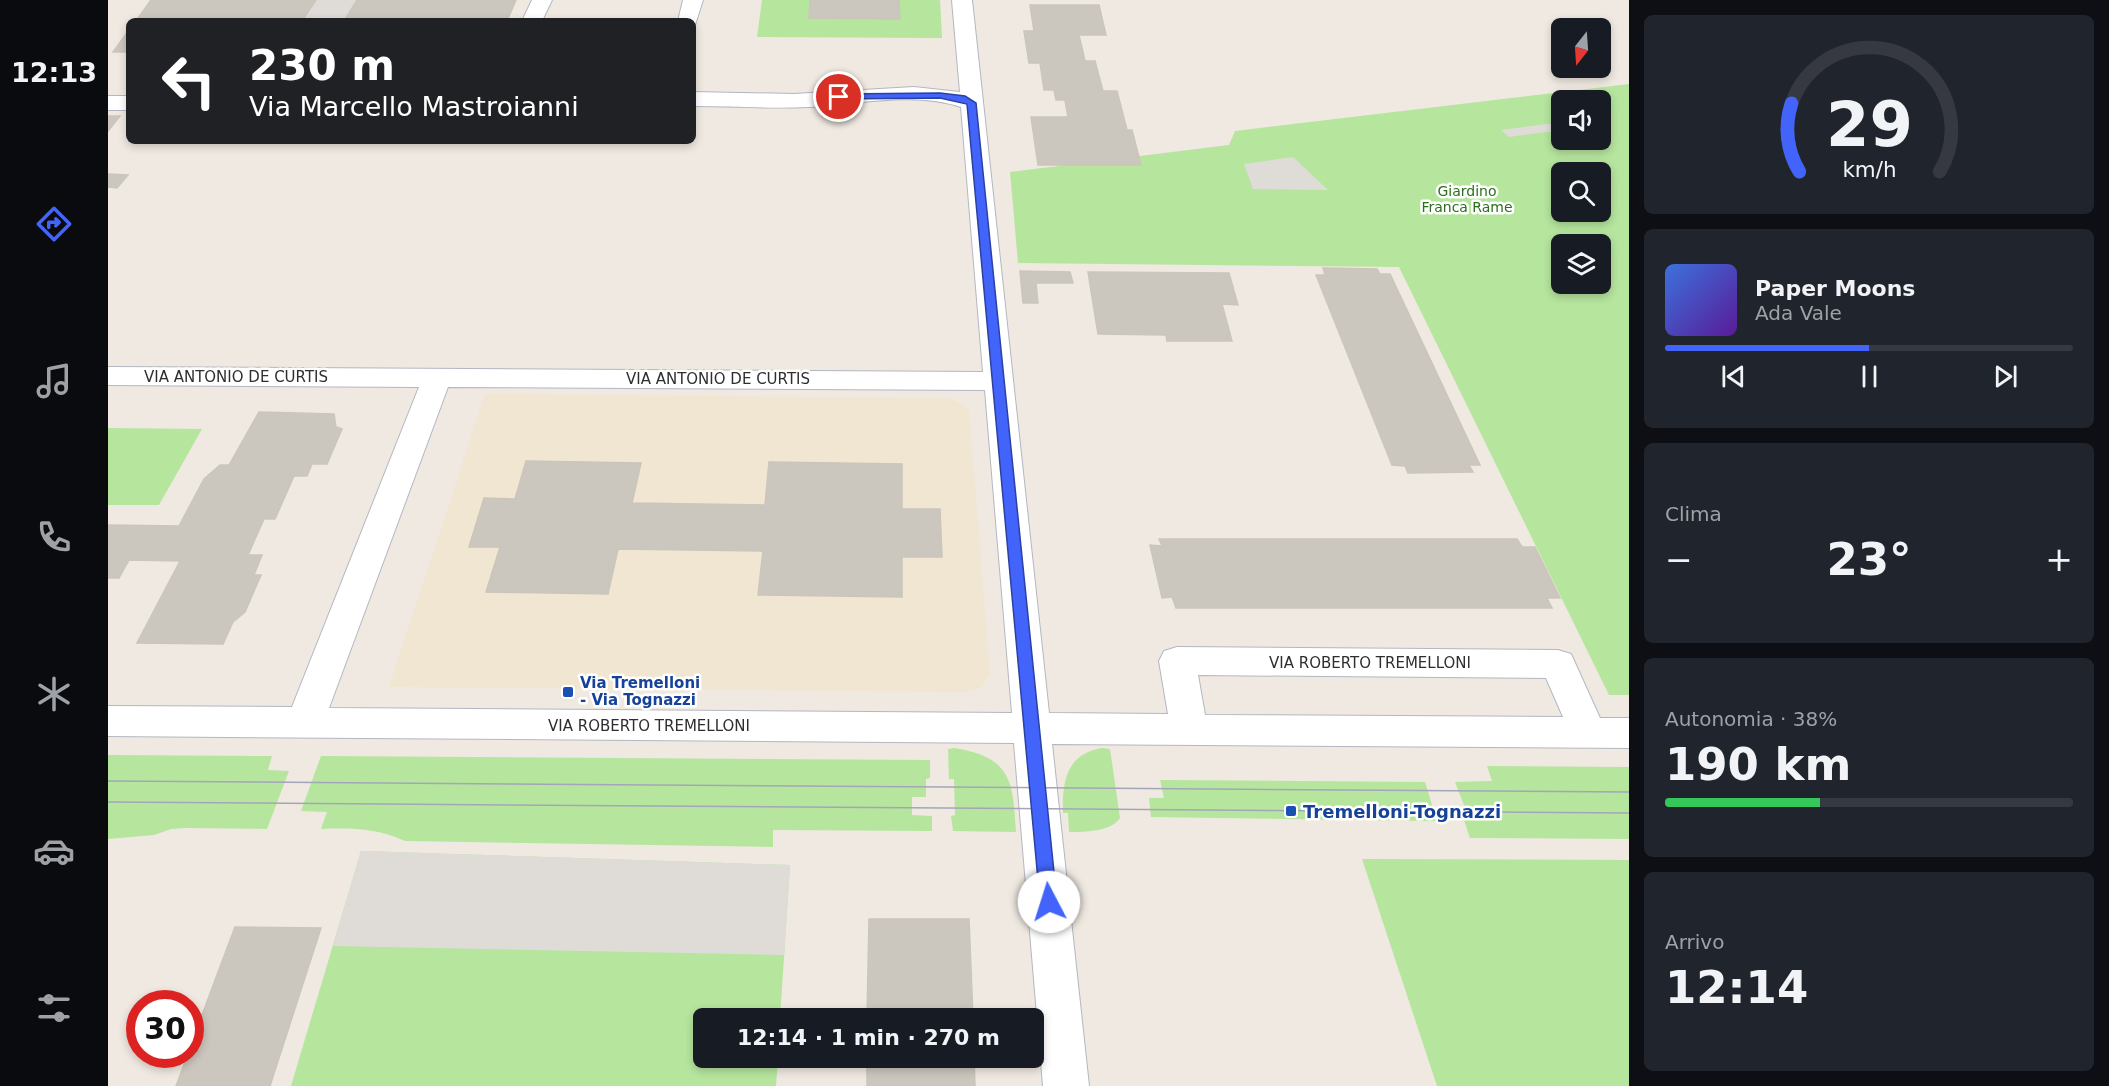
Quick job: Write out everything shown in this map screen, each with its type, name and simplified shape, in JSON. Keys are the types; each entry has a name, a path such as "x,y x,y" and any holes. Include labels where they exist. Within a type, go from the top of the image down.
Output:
{"street":[{"path":"533,18 542,0"},
{"path":"689,18 693,0"},
{"path":"962,0 1066,1086"},
{"path":"108,92 126,92"},
{"path":"696,99 808,100 853,107 951,109 971,103"},
{"path":"108,103 126,103"},
{"name":"VIA ANTONIO DE CURTIS","path":"108,376 999,381"},
{"path":"305,722 437,378"},
{"name":"VIA ROBERTO TREMELLONI","path":"1189,730 1177,661 1558,664 1588,733"},
{"name":"VIA ROBERTO TREMELLONI","path":"108,721 1629,733"}],"shaded area":[{"path":"317,0 357,0 346,18 304,18"},
{"path":"1551,123 1551,131 1509,137 1501,130"},
{"path":"1293,157 1328,190 1253,189 1244,164"},
{"path":"485,394 948,398 963,404 969,411 990,674 982,687 966,692 389,687"},
{"path":"361,851 790,865 784,955 333,946"}],"green space":[{"path":"762,0 810,0 809,18 899,19 899,0 940,0 942,38 757,37"},
{"name":"Giardino Franca Rame","path":"1629,84 1629,695 1609,695 1399,267 1018,263 1010,172 1229,145 1235,131 1551,93 1551,150 1611,150 1611,90 1579,90"},
{"path":"108,428 202,429 159,505 108,505"},
{"path":"954,748 988,758 1006,775 1013,799 1016,832 953,831 951,816 955,815 954,779 949,779 948,749"},
{"path":"1102,748 1110,749 1120,818 1116,823 1104,829 1069,832 1068,813 1063,813 1065,780 1074,763 1081,756"},
{"path":"108,755 272,756 268,770 289,771 267,829 185,828 171,829 154,835 108,839"},
{"path":"321,756 930,760 930,778 926,779 926,797 912,797 912,815 932,816 932,831 773,830 773,847 405,841 364,830 321,829 327,812 301,811"},
{"path":"1487,766 1629,767 1629,839 1470,838 1464,820 1469,818 1455,782 1492,781"},
{"path":"1160,780 1425,782 1437,821 1151,817 1149,798 1164,798"},
{"path":"361,851 790,865 781,1008 693,1008 693,1068 777,1068 776,1086 291,1086"},
{"path":"1362,859 1629,860 1629,1086 1437,1086"}],"building":[{"path":"151,0 316,0 304,18 138,18"},
{"path":"357,0 516,0 508,18 346,18"},
{"path":"810,0 899,0 900,19 809,18"},
{"path":"1030,5 1099,5 1106,35 1079,35 1085,61 1095,61 1103,91 1117,91 1127,130 1132,130 1141,165 1038,165 1031,117 1068,117 1065,100 1056,100 1054,90 1044,90 1040,63 1029,63 1024,31 1034,31"},
{"path":"126,34 126,52 113,52"},
{"path":"108,116 120,116 108,131"},
{"path":"108,174 128,175 117,188 108,187"},
{"path":"1323,268 1377,269 1380,274 1390,274 1480,465 1469,465 1473,472 1408,473 1405,466 1392,465 1316,275 1325,275"},
{"path":"1020,271 1070,272 1073,283 1036,283 1038,303 1023,303"},
{"path":"1088,272 1229,273 1238,305 1222,304 1232,341 1167,341 1166,335 1098,334"},
{"path":"259,412 334,414 336,427 342,429 327,464 312,464 307,476 294,476 275,519 264,519 248,555 262,555 254,575 261,575 245,612 233,622 223,644 137,643 180,561 129,560 119,578 108,578 108,525 179,526 204,479 220,465 229,465"},
{"path":"526,461 641,463 632,503 765,505 769,462 902,464 902,509 940,509 942,557 902,557 902,597 758,595 763,551 618,549 608,594 486,592 500,547 469,547 484,498 515,499"},
{"path":"1159,539 1517,539 1522,547 1535,547 1560,598 1547,598 1552,608 1176,608 1172,597 1162,598 1150,545 1162,546"},
{"path":"869,919 969,919 973,1008 867,1008"},
{"path":"235,927 321,928 270,1086 176,1086 183,1068 204,1068 204,1010"},
{"path":"867,1068 974,1068 975,1086 867,1086"}],"tram line":[{"path":"108,781 1629,792"},
{"path":"108,802 1629,813"}],"place":[{"name":"Via Tremelloni - Via Tognazzi","path":"568,692"},
{"name":"Tremelloni-Tognazzi","path":"1291,811"}],"route":[{"path":"839,97 940,96 962,98 971,103 1049,902"}]}
